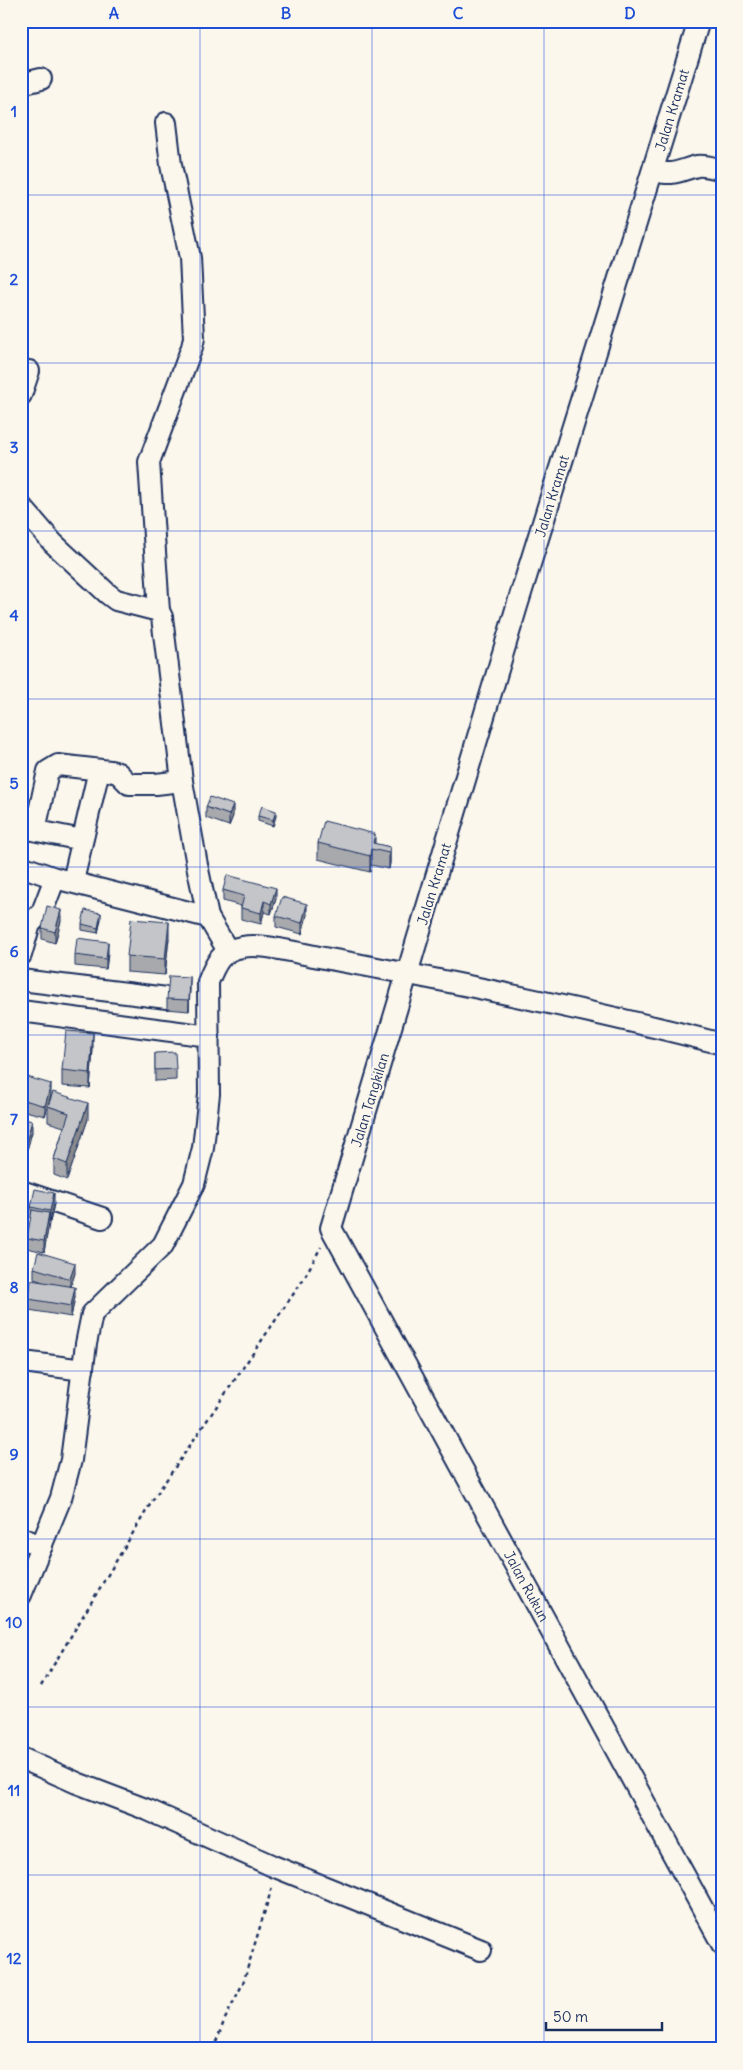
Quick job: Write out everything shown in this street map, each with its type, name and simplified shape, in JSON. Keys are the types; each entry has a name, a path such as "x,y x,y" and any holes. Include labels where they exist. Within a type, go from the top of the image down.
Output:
{"street":[{"name":"Jalan Kramat","path":"408,972 517,606 699,21"},
{"path":"21,84 41,79"},
{"path":"166,122 171,165 190,258 194,338 148,462 159,611 162,617 182,781 208,917 228,951"},
{"path":"653,171 677,173 698,166 722,170"},
{"path":"21,395 29,371"},
{"path":"26,511 54,543 116,600 159,611"},
{"path":"82,840 28,829 48,771 52,768 58,765 114,772 129,784 156,784 182,781"},
{"path":"21,955 30,924 42,912 64,880 82,840 99,770"},
{"path":"21,866 64,880 208,917"},
{"path":"21,1595 62,1498 71,1460 92,1314 163,1245 181,1213 194,1184 206,1123 209,1094 208,982 220,957 228,951 256,946 408,972 634,1021 722,1044"},
{"name":"Jalan Tangkilan","path":"332,1228 408,972"},
{"path":"21,980 167,998"},
{"path":"21,1011 208,1036"},
{"path":"21,1191 102,1218"},
{"name":"Jalan Rukun","path":"332,1228 722,1944"},
{"path":"32,1363 83,1370"},
{"path":"21,1538 42,1546"},
{"path":"21,1758 77,1783 156,1814 272,1866 481,1950"}],"path":[{"path":"41,1686 154,1498 303,1280 332,1228"},
{"path":"213,2049 243,1983 263,1923 276,1875 272,1866"}],"building":[{"path":"210,797 233,805 229,815 206,807"},
{"path":"262,806 276,811 273,820 258,816"},
{"path":"324,821 375,834 373,843 390,847 389,853 371,849 370,856 318,843"},
{"path":"227,875 276,888 271,904 264,901 261,913 241,908 244,896 223,890"},
{"path":"282,897 307,904 302,923 276,916"},
{"path":"47,906 61,910 55,932 42,928"},
{"path":"85,910 101,913 98,928 82,924"},
{"path":"131,919 169,922 165,959 127,956"},
{"path":"77,938 108,942 106,959 75,955"},
{"path":"169,976 190,977 189,1000 167,999"},
{"path":"66,1031 93,1033 90,1073 62,1070"},
{"path":"175,1052 176,1069 155,1070 155,1053"},
{"path":"27,1077 51,1084 45,1106 21,1099"},
{"path":"53,1092 88,1103 67,1164 54,1159 69,1113 48,1106"},
{"path":"21,1118 32,1121 23,1153 21,1153"},
{"path":"35,1189 54,1193 50,1211 31,1207"},
{"path":"32,1210 49,1213 44,1241 27,1238"},
{"path":"38,1252 75,1263 70,1279 34,1268"},
{"path":"31,1280 75,1287 71,1306 29,1299"}]}
